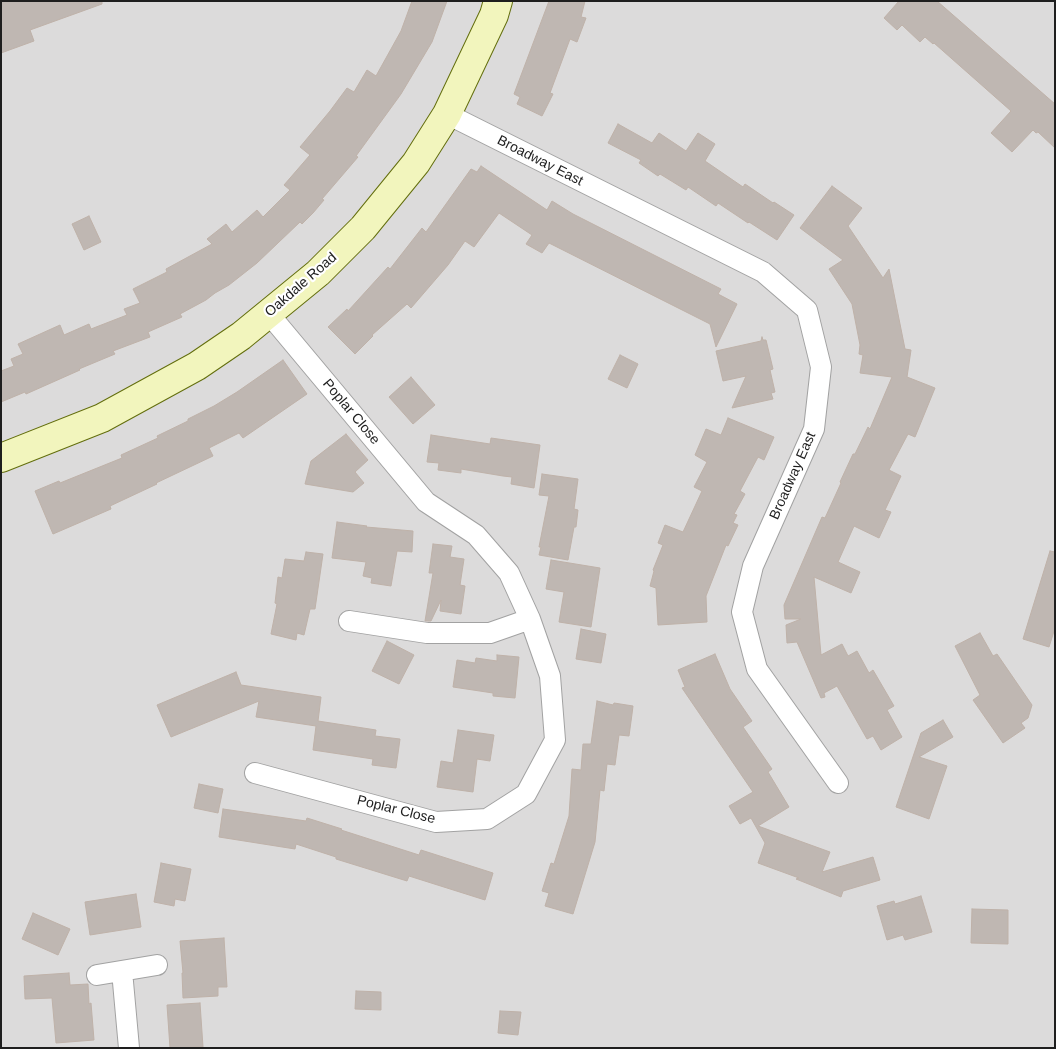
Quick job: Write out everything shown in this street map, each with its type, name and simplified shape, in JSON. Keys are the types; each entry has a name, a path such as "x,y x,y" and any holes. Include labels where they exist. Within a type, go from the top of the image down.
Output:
{"street":[{"name":"Oakdale Road","path":"1,458 102,418 197,366 241,336 318,273 363,228 416,162 447,114 494,15 498,1"},
{"name":"Broadway East","path":"447,114 763,272 807,310 821,367 814,429 753,566 742,612 757,669 838,783"},
{"name":"Poplar Close","path":"255,773 436,822 487,819 526,794 555,740 550,676 530,619 509,573 476,535 426,502 269,314"},
{"path":"349,621 427,633 490,633 530,619"},
{"path":"97,975 157,965"},
{"path":"122,971 129,1048"}],"shaded area":[{"path":"1,1 1055,1 1055,1048 1,1048"}],"building":[{"path":"1,1 102,1 102,4 30,30 34,41 1,53"},
{"path":"412,1 447,1 432,42 401,94 356,156 358,157 302,224 300,222 257,263 229,285 180,314 182,317 148,332 150,337 113,351 115,354 26,394 25,392 1,402 1,371 14,366 11,359 23,354 18,344 60,325 64,335 89,324 91,329 127,315 124,309 140,303 133,289 167,272 166,269 212,244 207,239 226,224 232,232 257,210 263,217 290,190 284,185 310,155 300,147 347,88 354,92 367,70 376,76 401,31"},
{"path":"549,1 585,1 581,17 586,18 577,42 570,39 550,93 553,94 542,116 517,104 520,97 514,94"},
{"path":"899,1 937,1 1055,104 1055,148 1038,132 1036,133 1033,130 1012,152 991,133 1011,111 934,43 925,37 920,42 902,25 897,30 884,18"},
{"path":"618,124 652,143 659,133 686,151 698,133 715,144 705,161 743,187 745,184 794,215 777,240 718,203 716,206 688,187 686,190 660,174 658,176 639,163 641,160 608,143"},
{"path":"481,166 547,210 552,201 573,214 721,289 718,294 737,304 716,347 710,324 549,243 542,253 526,244 532,235 499,213 474,247 465,241 448,265 411,308 407,304 372,335 355,354 328,327 347,309 348,311 388,267 390,269 422,228 426,232 471,169 477,172"},
{"path":"832,186 862,208 848,226 883,278 889,269 905,349 911,350 907,377 935,388 915,437 908,434 889,470 901,476 885,510 891,512 879,538 854,526 838,562 860,572 851,593 814,577 821,655 842,644 848,656 857,651 869,673 873,670 894,706 887,710 902,737 881,750 873,736 867,739 837,686 824,693 825,697 821,698 797,642 787,643 786,625 801,619 785,619 784,605 822,517 825,518 853,454 855,454 868,427 870,429 892,377 860,373 863,355 859,354 860,345 852,304 829,269 843,260 800,228"},
{"path":"89,216 101,242 84,250 72,224"},
{"path":"762,337 763,340 766,340 773,369 770,370 775,392 771,393 773,399 732,408 746,376 723,381 716,351 761,341"},
{"path":"620,355 638,364 627,388 608,379"},
{"path":"283,360 307,394 243,438 239,433 209,448 213,456 110,506 111,509 53,534 35,491 122,458 121,455 158,438 157,436 188,421 188,419 237,392"},
{"path":"411,377 435,405 413,424 389,397"},
{"path":"728,418 774,437 764,460 758,457 740,491 745,494 734,514 737,515 733,523 738,525 728,546 726,545 706,596 707,622 658,625 656,588 650,586 653,570 663,545 658,543 665,525 683,532 702,491 694,487 707,462 695,455 706,429 721,435"},
{"path":"346,434 368,460 355,472 364,483 353,492 305,484 311,461"},
{"path":"431,435 490,444 491,438 540,445 534,488 511,484 512,477 461,469 461,473 438,470 439,463 427,462"},
{"path":"542,474 578,479 574,509 578,510 576,527 574,527 568,560 539,555 549,496 539,495"},
{"path":"337,522 366,527 413,531 412,552 397,551 391,586 371,583 372,578 363,576 366,562 332,558"},
{"path":"433,544 452,546 450,557 464,559 460,585 465,586 461,614 440,611 441,600 431,621 425,621 433,573 429,573"},
{"path":"1050,551 1055,552 1055,628 1049,647 1023,639"},
{"path":"306,552 323,554 315,609 310,609 304,635 297,633 296,640 271,634 277,604 275,603 278,577 282,578 285,559 304,561"},
{"path":"551,560 600,568 591,627 559,622 564,592 546,589"},
{"path":"581,629 606,634 601,663 576,659"},
{"path":"980,633 993,656 997,654 1032,705 1028,718 1021,723 1025,728 1003,743 973,700 980,695 955,646"},
{"path":"387,641 414,655 399,684 372,671"},
{"path":"715,654 730,689 752,721 743,727 772,769 768,772 789,807 758,826 830,852 822,872 873,857 880,880 843,891 841,897 796,879 799,878 758,863 765,843 751,818 740,824 729,806 753,792 682,688 685,687 678,670"},
{"path":"497,655 519,657 515,698 493,696 493,693 453,687 457,660 475,663 476,658 497,661"},
{"path":"236,672 241,685 321,697 318,721 376,730 375,736 400,739 396,768 372,765 373,759 313,750 316,726 256,717 259,701 171,737 157,705"},
{"path":"597,701 613,705 614,703 633,706 629,736 619,735 615,765 607,764 604,791 600,790 595,842 573,914 545,906 549,893 542,891 551,863 554,864 569,816 572,769 581,770 583,744 591,744"},
{"path":"943,720 953,737 919,757 947,766 929,819 896,807 921,733"},
{"path":"458,730 494,735 490,761 477,759 473,792 437,787 441,761 453,763"},
{"path":"199,784 223,789 218,813 194,808"},
{"path":"223,809 306,821 307,818 419,855 421,850 493,873 485,900 409,876 407,881 336,859 336,857 296,844 295,849 219,837"},
{"path":"161,863 191,869 185,901 175,899 174,906 154,902"},
{"path":"136,894 141,927 90,935 85,902"},
{"path":"921,896 932,932 905,940 903,935 887,940 877,906 894,901 895,904"},
{"path":"972,909 1008,910 1008,944 971,943"},
{"path":"33,913 70,929 58,955 22,939"},
{"path":"224,938 227,987 218,987 218,996 183,998 180,941"},
{"path":"69,973 70,985 88,984 94,1040 56,1043 52,998 25,999 24,976"},
{"path":"356,991 381,992 381,1010 355,1009"},
{"path":"200,1003 203,1047 170,1048 167,1005"},
{"path":"500,1011 521,1012 518,1035 498,1033"}]}
